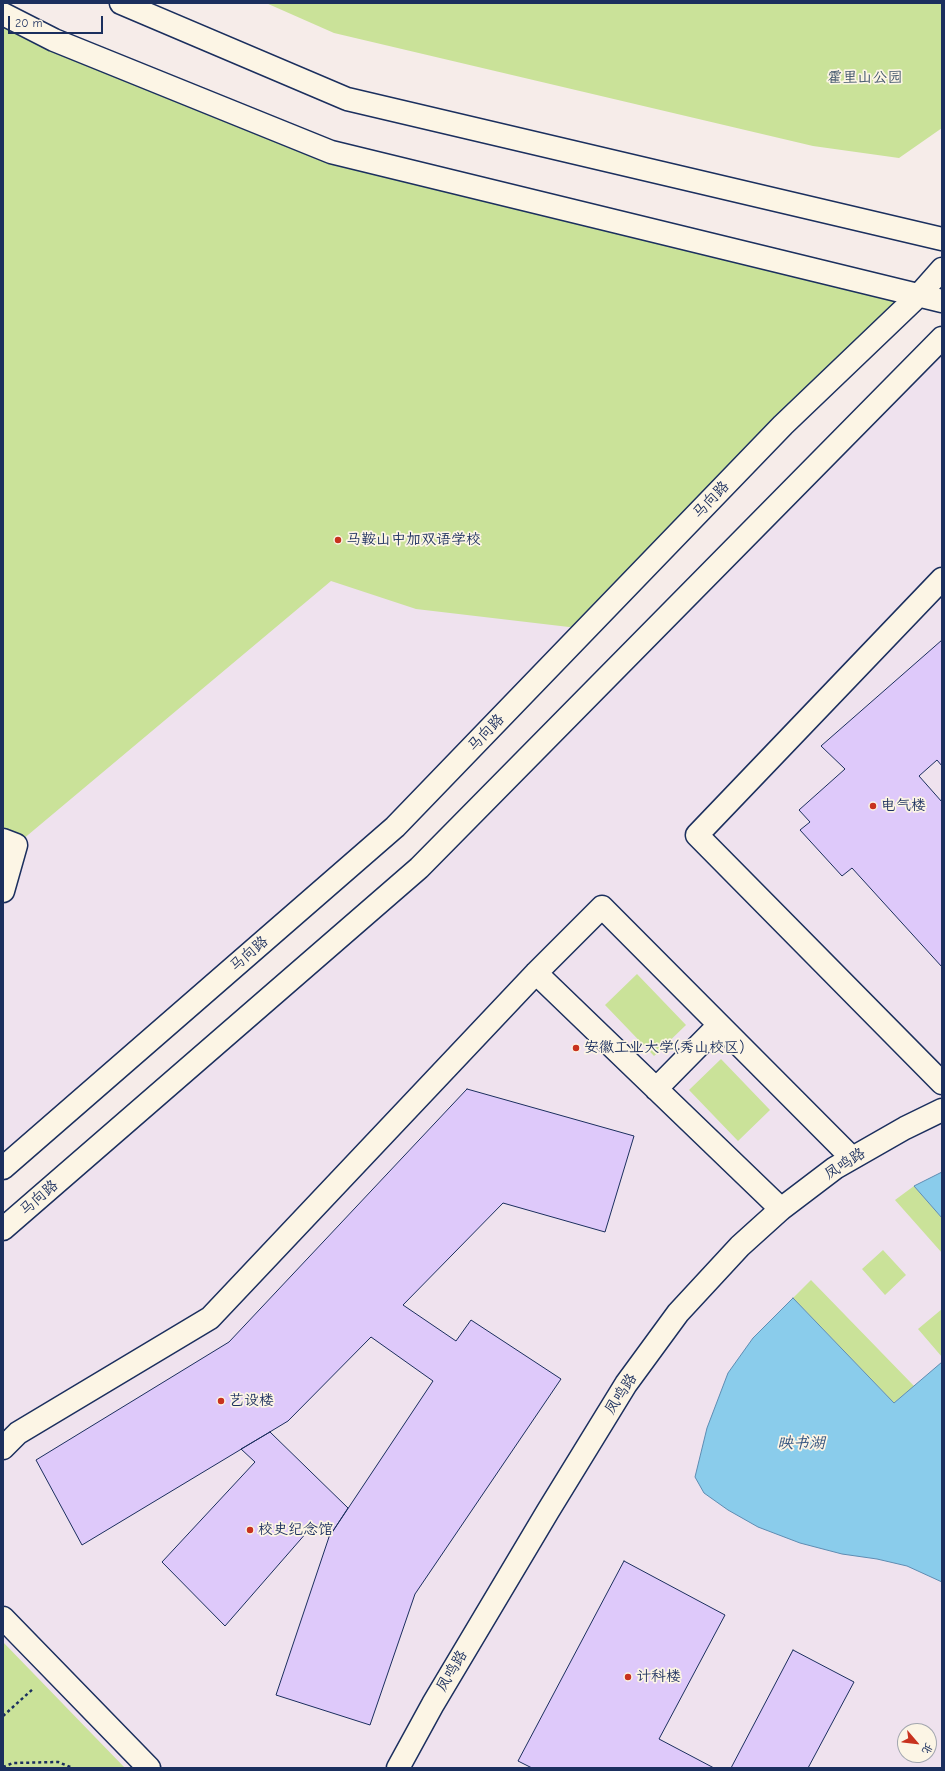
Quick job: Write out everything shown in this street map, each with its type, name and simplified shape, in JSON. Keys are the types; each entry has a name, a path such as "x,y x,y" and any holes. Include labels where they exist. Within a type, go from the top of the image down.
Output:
{"main road":[{"path":"121,3 347,99 942,239"},
{"path":"3,14 54,40 331,152 942,301"},
{"name":"马向路","path":"3,1168 395,827 783,425 920,295 942,269"},
{"name":"马向路","path":"3,1229 419,868 942,338"},
{"path":"942,579 697,835 942,1083"},
{"path":"3,840 16,845 3,891"},
{"path":"3,1448 18,1434 210,1318 536,973 602,907 852,1158"},
{"path":"536,973 781,1209"},
{"path":"656,1089 719,1024"},
{"name":"凤鸣路","path":"398,1768 437,1697 626,1384 678,1313 740,1246 781,1209 835,1168 942,1110"},
{"path":"3,1618 149,1768"}],"path":[{"path":"3,1716 53,1670"},
{"path":"3,1767 13,1764 58,1762 73,1768"}],"shaded area":[{"name":"马鞍山中加双语学校","path":"3,14 331,152 919,295 395,827 3,1168"},
{"name":"安徽工业大学(秀山校区)","path":"942,338 942,1768 3,1768 3,1229 419,868"}],"green space":[{"name":"霍里山公园","path":"266,3 942,3 942,128 899,158 813,146 334,33"},
{"name":"马鞍山中加双语学校","path":"3,14 331,152 919,295 586,629 416,609 331,581 16,845 3,840"},
{"path":"637,974 686,1025 654,1056 605,1005"},
{"path":"721,1059 770,1110 738,1141 689,1090"},
{"path":"914,1186 942,1218 942,1253 895,1200"},
{"path":"883,1250 906,1275 885,1295 862,1269"},
{"path":"811,1280 914,1386 894,1403 793,1298"},
{"path":"942,1309 942,1357 918,1329"},
{"path":"3,1642 125,1768 3,1768"}],"water":[{"path":"942,1172 942,1218 914,1186"},
{"name":"映书湖","path":"793,1298 894,1403 942,1362 942,1582 907,1566 877,1559 842,1554 800,1543 758,1527 728,1510 704,1493 695,1477 707,1428 728,1373 753,1338"}],"building":[{"name":"电气楼","path":"942,640 942,766 937,760 919,776 942,802 942,967 852,868 842,876 800,830 810,822 799,810 845,769 821,746"},
{"name":"艺设楼","path":"467,1089 634,1136 605,1232 503,1203 403,1305 456,1341 471,1320 561,1379 415,1594 370,1725 276,1695 329,1537 433,1381 371,1337 288,1421 82,1545 36,1460 229,1342"},
{"name":"校史纪念馆","path":"270,1432 348,1508 329,1537 314,1524 225,1626 162,1562 255,1462 241,1449"},
{"name":"计科楼","path":"624,1561 725,1615 659,1739 714,1768 532,1768 518,1761"},
{"path":"793,1650 854,1682 808,1768 731,1768"}],"place":[{"name":"马鞍山中加双语学校","path":"338,540"},
{"name":"电气楼","path":"873,806"},
{"name":"安徽工业大学(秀山校区)","path":"576,1048"},
{"name":"艺设楼","path":"221,1401"},
{"name":"校史纪念馆","path":"250,1530"},
{"name":"计科楼","path":"628,1677"}]}
